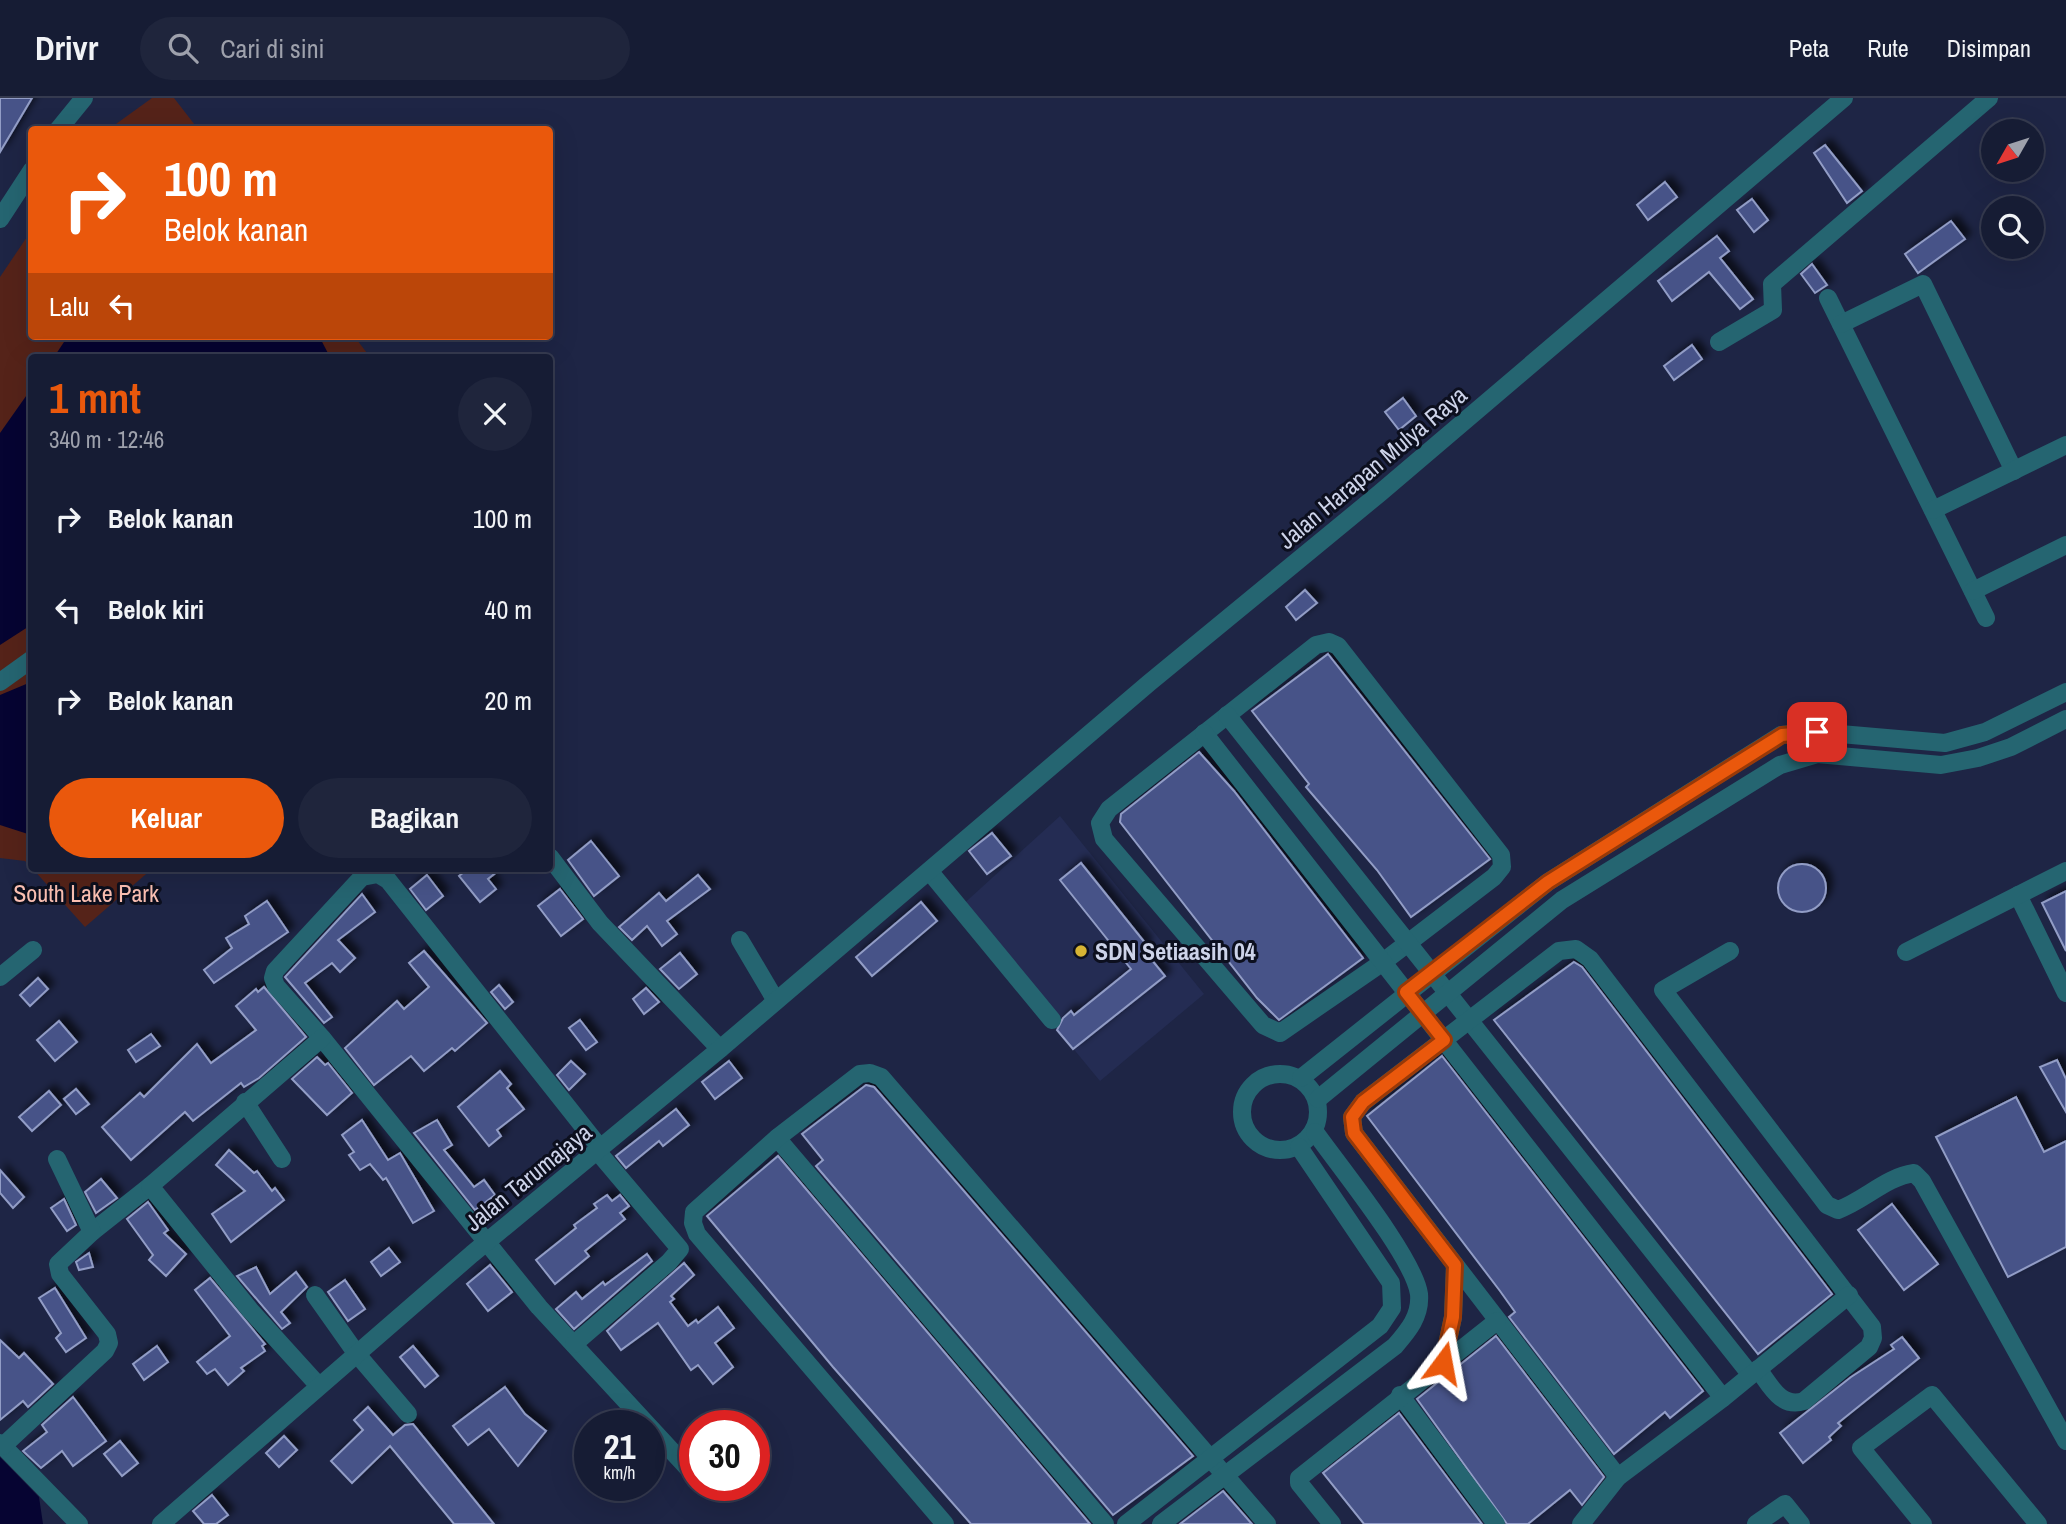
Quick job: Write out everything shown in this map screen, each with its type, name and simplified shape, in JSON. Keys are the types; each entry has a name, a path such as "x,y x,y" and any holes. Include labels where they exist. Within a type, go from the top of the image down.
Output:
{"street":[{"path":"61,126 83,98"},
{"name":"Jalan Harapan Mulya Raya","path":"930,872 1149,683 1390,484 1844,98"},
{"path":"1719,342 1773,310 1772,284 1989,98"},
{"path":"0,219 28,176"},
{"path":"1841,324 1923,284 2014,471"},
{"path":"1828,298 1986,618"},
{"path":"1933,510 2066,445"},
{"path":"1973,591 2066,545"},
{"path":"1329,642 1338,646 1501,855 1502,867 1494,877 1383,962 1280,1033 1263,1025 1104,839 1100,823 1109,809 1227,715 1316,645 1329,642"},
{"path":"0,682 28,662"},
{"path":"1301,1078 1548,882 1782,735 1817,732 1945,743 1985,732 2066,692"},
{"path":"1227,715 1445,993 1468,1021 1754,1371 1784,1402 1794,1404 1804,1401 1870,1347 1872,1327 1590,959 1576,949 1559,951 1468,1021 1444,1040 1363,1102 1352,1117 1354,1133 1618,1478"},
{"path":"1318,1099 1562,900 1780,765 1817,754 1941,765 1978,758 2011,747 2066,719"},
{"path":"1204,733 1723,1398"},
{"path":"553,862 600,923 716,1047"},
{"path":"1906,952 2066,871"},
{"path":"930,872 1052,1020"},
{"name":"Jalan Tarumajaya","path":"161,1524 314,1380 356,1352 597,1145 716,1047 772,993 930,872"},
{"path":"574,1344 669,1262 680,1249 388,880 378,874 362,877 275,971 273,978 276,986 322,1038 539,1307 679,1459"},
{"path":"1548,882 1562,900"},
{"path":"2018,895 2066,993"},
{"path":"740,940 772,993"},
{"path":"0,977 33,950"},
{"path":"1730,951 1663,990 1826,1205 1838,1210 1855,1204 1900,1175 1914,1173 1923,1181 2066,1441"},
{"path":"79,1524 1,1445 104,1351 109,1343 107,1334 60,1273 58,1267 61,1261 322,1038"},
{"path":"1161,1524 1395,1346 1414,1324 1419,1296 1410,1266 1315,1132 1318,1099 1301,1078 1275,1072 1251,1085 1241,1110 1249,1136 1272,1151 1299,1147 1315,1132"},
{"path":"945,1524 697,1234 693,1223 694,1212 776,1138 860,1074 870,1073 881,1077 1267,1524"},
{"path":"245,1102 282,1158"},
{"path":"776,1138 1105,1524"},
{"path":"1126,1524 1380,1326 1392,1308 1391,1283 1299,1147"},
{"path":"57,1159 92,1232"},
{"path":"150,1186 250,1310 314,1380"},
{"path":"1443,1363 1453,1317 1455,1265"},
{"path":"315,1295 356,1352 408,1414"},
{"path":"1581,1524 1618,1478 1723,1398 1849,1295"},
{"path":"1332,1524 1299,1483 1299,1478 1400,1395 1497,1321"},
{"path":"1400,1395 1496,1524"},
{"path":"1923,1524 1861,1448 1932,1395 2038,1524"},
{"path":"1756,1524 1785,1504 1801,1524"}],"shaded area":[{"path":"65,340 321,340 328,354 56,354"},
{"path":"28,393 28,627 0,645 0,433"},
{"path":"28,683 28,834 0,825 0,695"},
{"name":"SDN Setiaasih 04","path":"1060,816 1204,994 1100,1081 958,909"},
{"path":"0,1457 39,1497 43,1524 0,1524"}],"green space":[{"path":"152,98 174,98 196,126 113,126"},
{"name":"South Lake Park","path":"28,235 28,340 357,340 368,354 28,354 28,864 25,861 0,858 0,277"},
{"name":"South Lake Park","path":"36,872 148,872 85,927"}],"building":[{"path":"0,98 32,98 0,152"},
{"path":"1825,145 1862,191 1847,203 1814,153"},
{"path":"1665,182 1677,197 1648,220 1637,205"},
{"path":"1752,199 1768,220 1754,232 1737,210"},
{"path":"1951,221 1965,239 1918,273 1905,254"},
{"path":"1717,236 1729,251 1720,258 1753,299 1740,309 1709,272 1672,301 1658,281"},
{"path":"1812,264 1827,285 1815,293 1801,274"},
{"path":"1692,345 1702,359 1674,380 1664,366"},
{"path":"1403,398 1416,416 1399,430 1385,412"},
{"path":"1305,590 1317,603 1296,620 1286,607"},
{"path":"1328,654 1490,859 1411,917 1377,870 1306,787 1309,784 1252,711"},
{"path":"1199,752 1234,791 1363,958 1279,1020 1257,998 1120,822 1121,814"},
{"path":"992,833 1011,856 987,874 969,851"},
{"path":"591,841 619,876 594,896 568,860"},
{"path":"1081,863 1146,944 1142,948 1165,976 1073,1049 1057,1030 1063,1018 1071,1011 1074,1015 1131,969 1060,880"},
{"path":"1802,864 1819,871 1826,888 1819,905 1802,912 1785,905 1778,888 1785,871"},
{"path":"464,872 497,872 488,879 496,889 480,902 459,876"},
{"path":"427,875 443,896 426,910 410,889"},
{"path":"698,875 710,889 667,921 677,934 662,946 647,926 632,940 619,927 659,893 666,901"},
{"path":"560,889 583,919 561,936 538,906"},
{"path":"2066,891 2066,951 2042,903"},
{"path":"362,894 375,912 338,940 355,958 340,972 332,963 305,983 332,1017 324,1023 285,977"},
{"path":"267,901 288,932 214,983 204,970 232,948 226,938 249,924 245,916"},
{"path":"921,902 937,921 872,976 856,957"},
{"path":"424,951 487,1023 455,1051 452,1048 424,1071 411,1056 374,1085 345,1048 397,1001 404,1009 429,987 409,963"},
{"path":"680,953 697,974 679,989 660,969"},
{"path":"1574,962 1582,967 1832,1294 1758,1354 1494,1020"},
{"path":"38,978 48,989 30,1006 20,995"},
{"path":"499,985 513,1002 505,1009 491,992"},
{"path":"264,987 306,1037 259,1078 244,1087 241,1083 193,1121 185,1112 131,1160 102,1127 140,1093 144,1097 197,1044 211,1063 256,1030 236,1006 256,989 258,992"},
{"path":"646,988 659,1002 644,1014 633,999"},
{"path":"580,1020 597,1042 586,1050 569,1028"},
{"path":"59,1021 77,1042 55,1061 37,1040"},
{"path":"151,1034 160,1046 136,1062 128,1050"},
{"path":"1442,1056 1703,1391 1670,1418 1665,1412 1614,1454 1509,1317 1515,1312 1500,1291 1367,1116"},
{"path":"317,1057 325,1065 328,1063 352,1093 327,1115 292,1079"},
{"path":"2057,1060 2066,1079 2066,1112 2040,1067"},
{"path":"571,1061 585,1074 569,1090 557,1075"},
{"path":"729,1061 742,1078 715,1099 702,1082"},
{"path":"500,1071 511,1084 507,1088 524,1109 497,1130 501,1136 489,1146 458,1107"},
{"path":"866,1085 874,1087 1193,1456 1113,1515 816,1166 823,1160 802,1134"},
{"path":"76,1089 89,1104 76,1114 64,1099"},
{"path":"49,1091 61,1105 32,1131 19,1117"},
{"path":"2016,1097 2044,1152 2066,1141 2066,1247 2008,1277 1936,1137"},
{"path":"676,1109 689,1125 663,1146 659,1141 626,1168 616,1156"},
{"path":"362,1120 388,1160 400,1153 434,1211 413,1223 386,1178 383,1180 370,1164 360,1170 349,1155 354,1152 342,1135"},
{"path":"437,1120 452,1145 444,1150 474,1187 484,1180 495,1195 475,1210 414,1133"},
{"path":"229,1150 254,1173 257,1171 272,1191 275,1188 284,1200 231,1242 212,1214 245,1191 216,1165"},
{"path":"778,1156 1090,1524 971,1524 833,1367 707,1216"},
{"path":"0,1170 24,1197 13,1208 0,1193"},
{"path":"101,1179 117,1198 96,1213 85,1192"},
{"path":"607,1195 612,1201 620,1195 629,1206 620,1213 625,1219 585,1251 589,1256 555,1284 536,1260 576,1228 574,1225 597,1208 594,1204"},
{"path":"64,1199 76,1225 67,1231 51,1208"},
{"path":"148,1202 168,1230 164,1233 186,1254 166,1276 149,1260 153,1255 127,1219"},
{"path":"1892,1204 1938,1264 1904,1290 1858,1230"},
{"path":"389,1248 400,1262 381,1276 371,1262"},
{"path":"89,1253 93,1267 79,1270 76,1262"},
{"path":"647,1254 652,1261 574,1329 556,1309 576,1292 582,1299"},
{"path":"684,1263 694,1275 671,1296 674,1299 670,1302 688,1326 696,1320 698,1323 718,1307 734,1328 715,1343 733,1367 713,1384 698,1365 691,1370 658,1323 621,1350 607,1331"},
{"path":"490,1265 512,1292 488,1311 467,1284"},
{"path":"256,1267 270,1294 296,1272 307,1287 281,1312 290,1323 282,1329 237,1276"},
{"path":"210,1278 265,1344 262,1346 265,1351 241,1368 244,1371 228,1385 215,1369 207,1374 197,1362 230,1336 195,1290"},
{"path":"345,1280 365,1309 348,1321 328,1292"},
{"path":"55,1288 86,1338 66,1352 56,1338 61,1333 39,1298"},
{"path":"1496,1336 1604,1477 1582,1505 1570,1490 1528,1524 1507,1524 1417,1399"},
{"path":"1902,1337 1919,1358 1838,1423 1841,1426 1829,1437 1831,1440 1803,1463 1780,1433 1851,1377 1894,1349 1891,1345"},
{"path":"0,1340 19,1358 24,1353 53,1384 28,1407 23,1401 0,1420"},
{"path":"157,1346 168,1362 144,1380 133,1364"},
{"path":"413,1346 438,1376 425,1387 400,1357"},
{"path":"505,1387 525,1414 546,1431 518,1466 489,1429 468,1445 453,1426"},
{"path":"73,1397 106,1441 73,1466 62,1451 41,1468 23,1451 47,1432 42,1425"},
{"path":"368,1407 393,1435 405,1425 413,1424 494,1524 454,1524 390,1446 352,1483 331,1461 363,1430 354,1420"},
{"path":"1399,1413 1482,1524 1364,1524 1323,1473"},
{"path":"284,1436 297,1450 279,1467 266,1453"},
{"path":"120,1441 138,1463 122,1476 104,1454"},
{"path":"1223,1491 1252,1524 1180,1524"},
{"path":"212,1495 228,1515 216,1524 204,1524 193,1511"}],"place":[{"name":"SDN Setiaasih 04","path":"1081,951"}],"route":[{"path":"1443,1363 1453,1317 1455,1265 1354,1133 1352,1117 1363,1102 1444,1040 1406,992 1548,882 1782,735 1817,732"}]}
